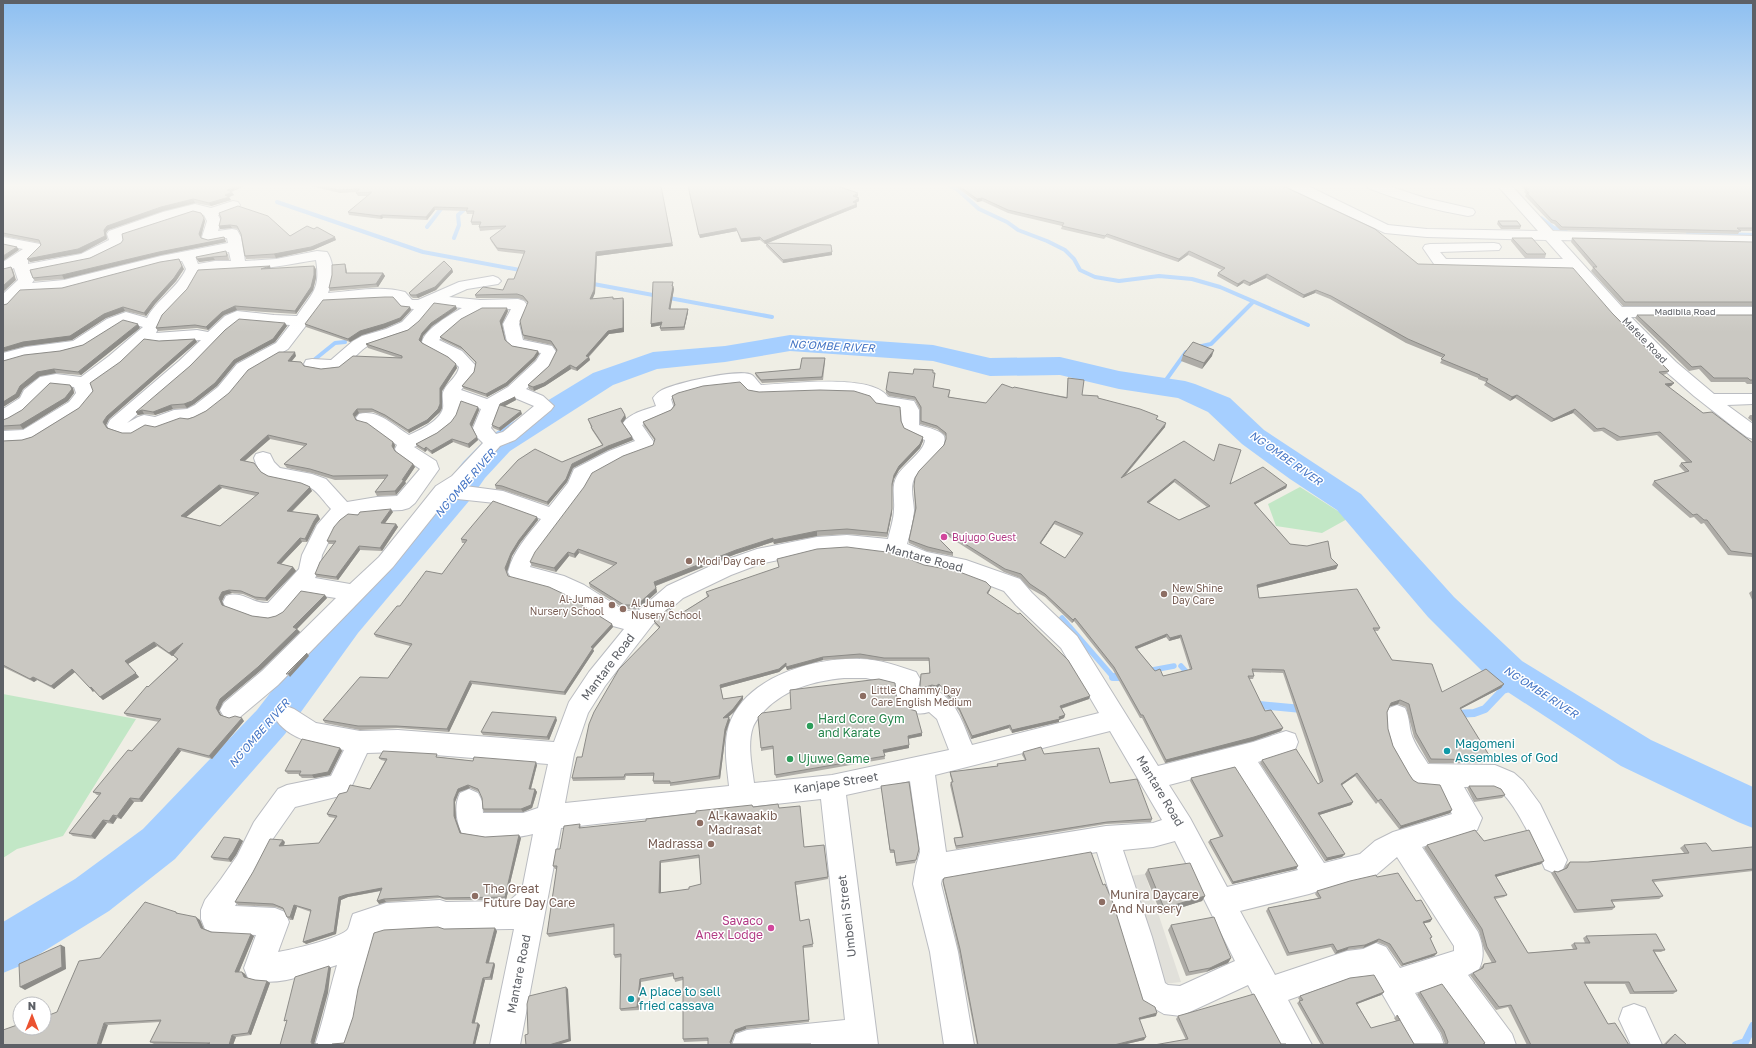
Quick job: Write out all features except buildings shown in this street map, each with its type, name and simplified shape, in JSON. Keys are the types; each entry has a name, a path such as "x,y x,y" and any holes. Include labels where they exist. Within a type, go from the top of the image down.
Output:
{"street":[{"path":"3,268 21,264 54,264 86,257 117,242 114,234"},
{"path":"210,234 209,237 222,234"},
{"path":"233,234 237,260 240,266"},
{"path":"1539,234 1753,240"},
{"name":"Mafele Road","path":"1550,234 1617,312 1672,367 1710,400 1753,433"},
{"path":"3,240 35,247 21,264"},
{"path":"190,262 204,253 235,246"},
{"path":"1494,248 1430,248 1439,261 1445,263 1576,264"},
{"path":"21,287 29,288 64,285 190,262 240,266 276,263 316,254 322,255 326,275 319,298 310,308 300,323 282,346 243,368 224,391 201,409 190,415 178,415 157,423 144,422 132,430 116,426 116,424 195,356 214,337 226,322 237,316 268,320 296,320 300,323"},
{"path":"3,437 28,435 74,406 83,398 85,393 82,385 150,329 156,316 188,280 190,262"},
{"path":"3,303 21,287 26,280 21,264"},
{"path":"312,364 335,365 359,344 368,339 392,332 408,325 426,302 464,285 493,281"},
{"path":"319,298 351,296 376,292 400,295 408,305 426,302 480,305 518,304 520,306 519,310 511,324 515,342 518,345 546,349 548,351 543,364 514,391 494,402 491,406 482,428 483,433 494,442"},
{"path":"234,602 261,612 269,612 275,609 293,589 300,584 310,568 312,555 328,524 343,510 383,503 402,503 408,498 430,469 429,466 404,449 408,443 430,432 451,411 451,393 454,386 468,371 468,366 456,355 430,342 431,338 460,315 480,305"},
{"name":"Madibila Road","path":"1617,312 1753,312"},
{"path":"3,358 23,352 72,346 89,340 102,329 126,317 141,322 153,323"},
{"path":"142,336 161,338 197,335 214,337"},
{"path":"646,618 621,620 576,591 557,582 518,572 524,556 577,485 581,474 595,465 646,444 632,423 638,419 664,409 665,407 662,398 666,394 691,386 746,379 755,389 759,390 846,387 878,395 882,402 908,404 910,410 910,428 935,437 934,443 929,450 912,468 904,480 904,509 896,548"},
{"path":"3,417 27,401 30,394 46,381 63,380 85,383"},
{"path":"232,710 270,678 386,562 443,490 459,481 494,442 509,436 545,406 537,400 514,391"},
{"path":"451,393 491,406"},
{"path":"1710,400 1753,399"},
{"path":"365,418 375,420 380,425 408,443"},
{"path":"263,458 265,466 274,473 312,481 319,484 343,510"},
{"path":"443,490 457,493 496,496 554,515"},
{"name":"Mantare Road","path":"505,1045 562,754 577,709 597,678 646,618 675,592 724,569 757,557 817,544 847,542 896,548 924,559 959,566 1012,585 1024,600 1069,642 1181,827 1254,967 1297,1045"},
{"path":"300,584 354,593"},
{"path":"742,796 739,757 742,724 758,701 778,686 806,675 835,669 860,668 883,671 908,678 906,693 917,704 922,704 932,699 946,713 965,758"},
{"path":"1397,715 1399,733 1405,749 1420,775 1495,776 1503,779 1509,783 1526,806 1543,834 1554,860"},
{"path":"286,716 311,733 360,742 398,741 562,754"},
{"name":"Kanjape Street","path":"469,800 471,825 523,825 550,817 832,786 965,758 1117,719"},
{"path":"360,742 339,786 287,797 263,831 235,883 214,910 215,919 275,922 258,968 288,964 343,949 360,938"},
{"path":"1152,779 1173,772 1258,752 1286,742"},
{"path":"1240,756 1318,877"},
{"path":"921,767 933,852 927,884 945,960 959,1045"},
{"path":"1221,902 1245,897 1347,869 1366,866 1384,850 1402,841 1468,821 1469,818 1457,800 1445,775"},
{"name":"Umbeni Street","path":"832,786 862,1039"},
{"path":"930,866 939,866 1106,838 1146,836 1181,827"},
{"path":"1106,838 1138,937 1153,992 1157,996 1164,999 1181,1001 1254,967"},
{"path":"1394,985 1446,969 1469,959 1468,942 1402,841"},
{"path":"330,1045 339,1019 344,991 363,924 386,917 440,914 446,916 495,914 514,915 535,897"},
{"path":"1268,992 1347,965 1368,963 1376,957 1394,985 1423,1044"},
{"path":"1446,969 1501,1045"},
{"path":"1634,1019 1647,1045"},
{"path":"747,1045 862,1039"}],"shaded area":[{"path":"1145,874 1181,982 1155,985 1122,877"}],"green space":[{"path":"1300,487 1349,518 1322,533 1276,526 1268,504"},
{"path":"3,694 136,719 63,836 17,849 3,858"}],"waterway":[{"path":"370,234 423,252 525,271"},
{"path":"454,238 456,234"},
{"path":"1028,234 1065,250 1074,259 1080,270 1095,277 1119,281 1159,276 1192,279 1220,287 1308,325"},
{"path":"1717,234 1753,235"},
{"path":"588,283 772,317"},
{"path":"1197,347 1211,344 1253,302"},
{"path":"309,364 335,343 345,342"},
{"name":"NG'OMBE RIVER","path":"3,949 92,895 159,844 271,722 345,623 457,493 474,470 499,444 603,379 653,361 725,354 790,343 933,353 990,367 1060,366 1119,380 1185,390 1219,405 1253,437 1301,471 1349,502 1441,607 1508,672 1636,753 1753,808"},
{"path":"1161,387 1186,352"},
{"path":"1062,618 1113,677"},
{"path":"1147,671 1174,666"},
{"path":"1181,666 1190,676"},
{"path":"1456,714 1474,713 1485,709 1503,690 1521,684 1530,675 1532,677"},
{"path":"1119,677 1123,676"},
{"path":"1113,677 1119,677"},
{"path":"1115,678 1119,677"},
{"path":"1532,677 1557,703"},
{"path":"1259,705 1302,709"},
{"path":"1736,1045 1745,1042 1753,1026"}],"place":[{"name":"Bujugo Guest","path":"944,537"},
{"name":"Modi Day Care","path":"689,561"},
{"name":"New Shine Day Care","path":"1164,594"},
{"name":"Al-Jumaa Nursery School","path":"612,605"},
{"name":"Al Jumaa Nusery School","path":"623,609"},
{"name":"Little Chammy Day Care English Medium","path":"863,696"},
{"name":"Hard Core Gym and Karate","path":"810,726"},
{"name":"Magomeni Assembles of God","path":"1447,751"},
{"name":"Ujuwe Game","path":"790,759"},
{"name":"Al-kawaakib Madrasat","path":"700,823"},
{"name":"Madrassa","path":"711,844"},
{"name":"The Great Future Day Care","path":"475,896"},
{"name":"Munira Daycare And Nursery","path":"1102,902"},
{"name":"Savaco Anex Lodge","path":"771,928"},
{"name":"A place to sell fried cassava","path":"631,999"}]}
